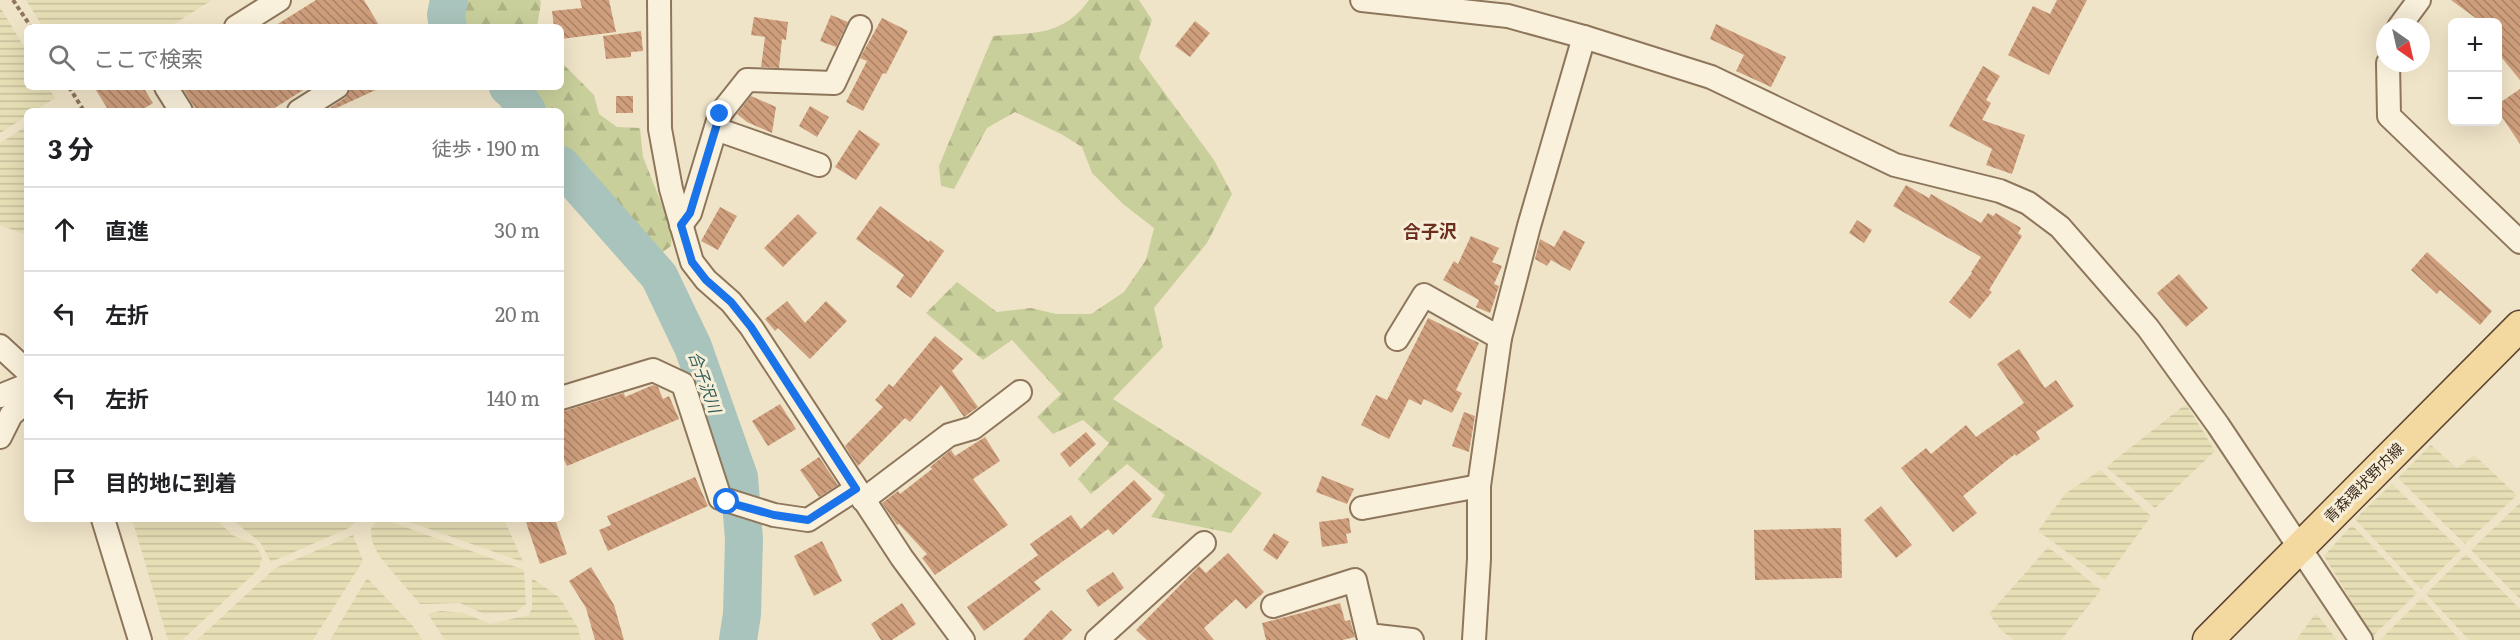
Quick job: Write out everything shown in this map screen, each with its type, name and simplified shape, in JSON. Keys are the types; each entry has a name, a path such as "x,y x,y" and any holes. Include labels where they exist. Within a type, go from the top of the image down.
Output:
{"main road":[{"name":"青森環状野内線","path":"2208,640 2520,326"}],"street":[{"path":"241,24 279,0"},
{"path":"659,0 660,129 670,189 692,262 706,280 731,302 751,327 860,494 963,640"},
{"path":"1362,0 1508,16 1584,37 1711,77 1895,165 2000,191 2028,203 2060,227 2148,328 2218,425 2361,640"},
{"path":"2406,18 2420,0"},
{"path":"681,225 690,213 720,114 747,80 834,83 860,27"},
{"path":"1474,640 1479,559 1479,486 1500,338 1529,226 1584,37"},
{"path":"2388,72 2389,116 2520,242"},
{"path":"168,90 179,108"},
{"path":"304,108 332,90"},
{"path":"716,129 819,165"},
{"path":"1397,339 1424,295 1500,338"},
{"path":"0,346 24,368"},
{"path":"564,397 653,370 683,384 720,498 774,515 808,520 860,494 949,435 973,428 1020,392"},
{"path":"0,396 24,386"},
{"path":"0,437 11,415 24,404"},
{"path":"1362,508 1479,486"},
{"path":"104,522 140,640"},
{"path":"1097,640 1204,543"},
{"path":"1273,606 1354,580 1368,634 1412,640"}],"path":[{"path":"13,0 29,24"},
{"path":"71,90 82,108"}],"shaded area":[{"path":"26,0 212,0 174,24 41,24"},
{"path":"0,7 24,47 24,90 50,90 55,98 40,108 24,108 24,118 0,133"},
{"path":"24,128 24,234 0,225 0,143"},
{"path":"2186,404 2215,451 2155,508 2106,467"},
{"path":"2431,445 2457,468 2474,455 2517,495 2465,544 2398,478"},
{"path":"2100,470 2151,516 2105,580 2038,531 2065,494"},
{"path":"2392,484 2461,550 2421,589 2355,519"},
{"path":"2520,503 2520,599 2471,550"},
{"path":"133,522 219,522 232,535 256,545 262,557 259,569 182,640 168,640"},
{"path":"235,522 355,522 349,528 271,562 260,542"},
{"path":"376,522 391,522 524,570 526,604 516,612 484,614 460,603 420,604 379,556 372,541 371,529"},
{"path":"410,522 505,522 523,562"},
{"path":"2352,525 2417,593 2373,636 2324,556"},
{"path":"353,535 363,561 313,640 197,640 275,568"},
{"path":"2048,547 2101,590 2061,640 2014,640 2002,631 1989,614"},
{"path":"2466,554 2520,609 2520,640 2469,640 2426,594"},
{"path":"367,578 413,626 423,640 330,640"},
{"path":"532,578 560,598 578,628 581,640 445,640 428,614 440,611 464,613 490,624 529,615 532,608"},
{"path":"2422,598 2460,640 2380,640"},
{"path":"2316,613 2337,640 2296,640"}],"green space":[{"path":"457,0 540,0 541,3 538,24 458,24 454,13"},
{"path":"1089,0 1139,0 1152,20 1139,58 1214,160 1232,194 1207,243 1154,308 1163,347 1113,399 1262,493 1231,533 1151,517 1165,495 1127,464 1091,494 1078,479 1109,443 1083,420 1053,434 1037,417 1061,394 1012,340 983,360 926,313 957,282 997,312 1031,308 1056,314 1091,314 1124,292 1146,260 1154,228 1123,204 1092,173 1082,147 1015,112 987,128 954,189 941,186 939,166 993,36 1034,33 1058,27 1079,12"},
{"path":"564,65 594,95 599,114 617,127 640,128 643,157 672,230 671,246 660,254 628,225 564,150 564,108 532,108 517,90 564,90"}],"building":[{"path":"316,0 364,0 378,24 278,24"},
{"path":"580,0 609,0 616,32 564,39 564,24 554,24 552,11 582,8"},
{"path":"2057,0 2087,0 2049,75 2008,55 2033,6 2050,14"},
{"path":"2451,0 2520,0 2520,80 2502,58 2502,18 2476,18"},
{"path":"831,15 848,22 836,47 820,41"},
{"path":"754,17 788,22 786,40 782,39 779,68 761,67 765,37 751,35"},
{"path":"882,18 908,31 886,74 883,73 863,111 846,102 867,61 860,58"},
{"path":"1195,21 1210,33 1190,57 1175,46"},
{"path":"1716,24 1786,57 1771,87 1736,71 1744,55 1710,39"},
{"path":"641,31 643,51 631,52 631,57 606,59 603,36"},
{"path":"1983,66 2000,76 1986,100 1991,103 1982,120 2025,135 2012,174 1986,165 1992,149 1949,126"},
{"path":"2520,89 2520,144 2502,117 2502,101"},
{"path":"96,90 145,90 153,103 145,108 107,108"},
{"path":"184,90 303,90 275,108 195,108"},
{"path":"349,90 376,90 336,108 330,108 345,98"},
{"path":"616,96 633,96 633,113 616,113"},
{"path":"751,96 776,107 772,133 747,122 737,114"},
{"path":"810,106 829,117 817,137 799,126"},
{"path":"859,130 880,144 856,180 835,167"},
{"path":"1906,185 1929,198 1931,194 1981,223 1988,213 1993,216 1996,213 2021,228 2018,233 2022,236 1989,290 1992,292 1970,319 1949,302 1972,273 1981,257 1893,206"},
{"path":"880,206 944,251 911,298 896,287 904,275 856,239"},
{"path":"720,207 737,216 718,250 701,241"},
{"path":"798,214 817,233 783,267 764,248"},
{"path":"1857,220 1872,230 1864,243 1849,233"},
{"path":"1564,230 1585,242 1570,271 1551,260 1547,266 1535,259 1540,239 1554,247"},
{"path":"1471,236 1499,248 1492,262 1502,266 1494,284 1499,286 1490,313 1476,307 1479,300 1443,280 1454,261 1458,264"},
{"path":"2427,252 2492,311 2480,325 2440,290 2437,294 2411,270"},
{"path":"2179,274 2208,308 2186,327 2157,293"},
{"path":"787,301 805,323 826,301 847,321 810,359 778,328 775,331 765,319"},
{"path":"1428,318 1479,343 1456,390 1462,393 1452,413 1424,399 1421,405 1409,399 1389,439 1361,425 1376,395 1387,400"},
{"path":"935,336 963,359 952,371 978,407 964,417 941,385 910,422 905,418 858,466 845,446 883,407 875,400 889,384 893,387"},
{"path":"2019,349 2045,388 2056,380 2074,406 2036,432 2040,439 2016,456 2015,454 1963,496 1977,513 1953,532 1901,468 1926,448 1931,454 1966,425 1976,437 2024,403 1997,364"},
{"path":"653,385 658,387 663,399 669,396 679,419 567,466 564,460 564,411 624,393 625,397"},
{"path":"780,404 796,429 768,446 752,421"},
{"path":"1464,412 1475,416 1469,452 1452,446"},
{"path":"1086,432 1096,444 1070,467 1060,454"},
{"path":"985,437 1000,461 973,479 1008,525 935,575 922,558 927,554 899,524 897,525 882,503 898,491 900,494 932,469 930,467 951,450 955,456"},
{"path":"819,457 838,485 819,497 800,470"},
{"path":"1322,476 1354,489 1347,504 1316,492"},
{"path":"695,477 708,506 608,551 599,530 611,525 607,516"},
{"path":"1134,480 1152,499 1113,535 1108,529 1034,582 1041,589 984,631 967,607 1038,555 1030,544 1071,515 1081,529"},
{"path":"1881,506 1912,545 1896,558 1864,520"},
{"path":"1349,518 1351,533 1346,534 1348,543 1322,547 1319,522"},
{"path":"526,522 556,522 567,554 540,564"},
{"path":"1841,528 1842,578 1755,580 1754,530"},
{"path":"1274,533 1289,542 1277,560 1263,550"},
{"path":"822,541 842,581 814,596 794,556"},
{"path":"1228,553 1264,592 1246,609 1236,599 1204,628 1214,640 1147,640 1136,630 1199,566 1206,573"},
{"path":"591,567 614,605 624,640 595,640 586,608 569,581"},
{"path":"1113,572 1124,588 1098,607 1086,590"},
{"path":"902,603 916,624 892,640 881,640 871,624"},
{"path":"1340,603 1345,621 1350,620 1355,637 1343,640 1266,640 1262,623"},
{"path":"1051,610 1072,630 1062,640 1023,640"}],"waterway":[{"name":"合子沢川","path":"448,24 446,15 449,0"},
{"name":"合子沢川","path":"512,90 525,108"},
{"name":"合子沢川","path":"564,168 659,276 693,347 739,477 744,539 742,614 738,640"}],"district":[{"name":"合子沢","path":"1430,232"}],"route":[{"path":"720,114 690,213 681,225 692,262 706,280 731,302 751,327 856,489 808,520 774,515 727,502"}]}
